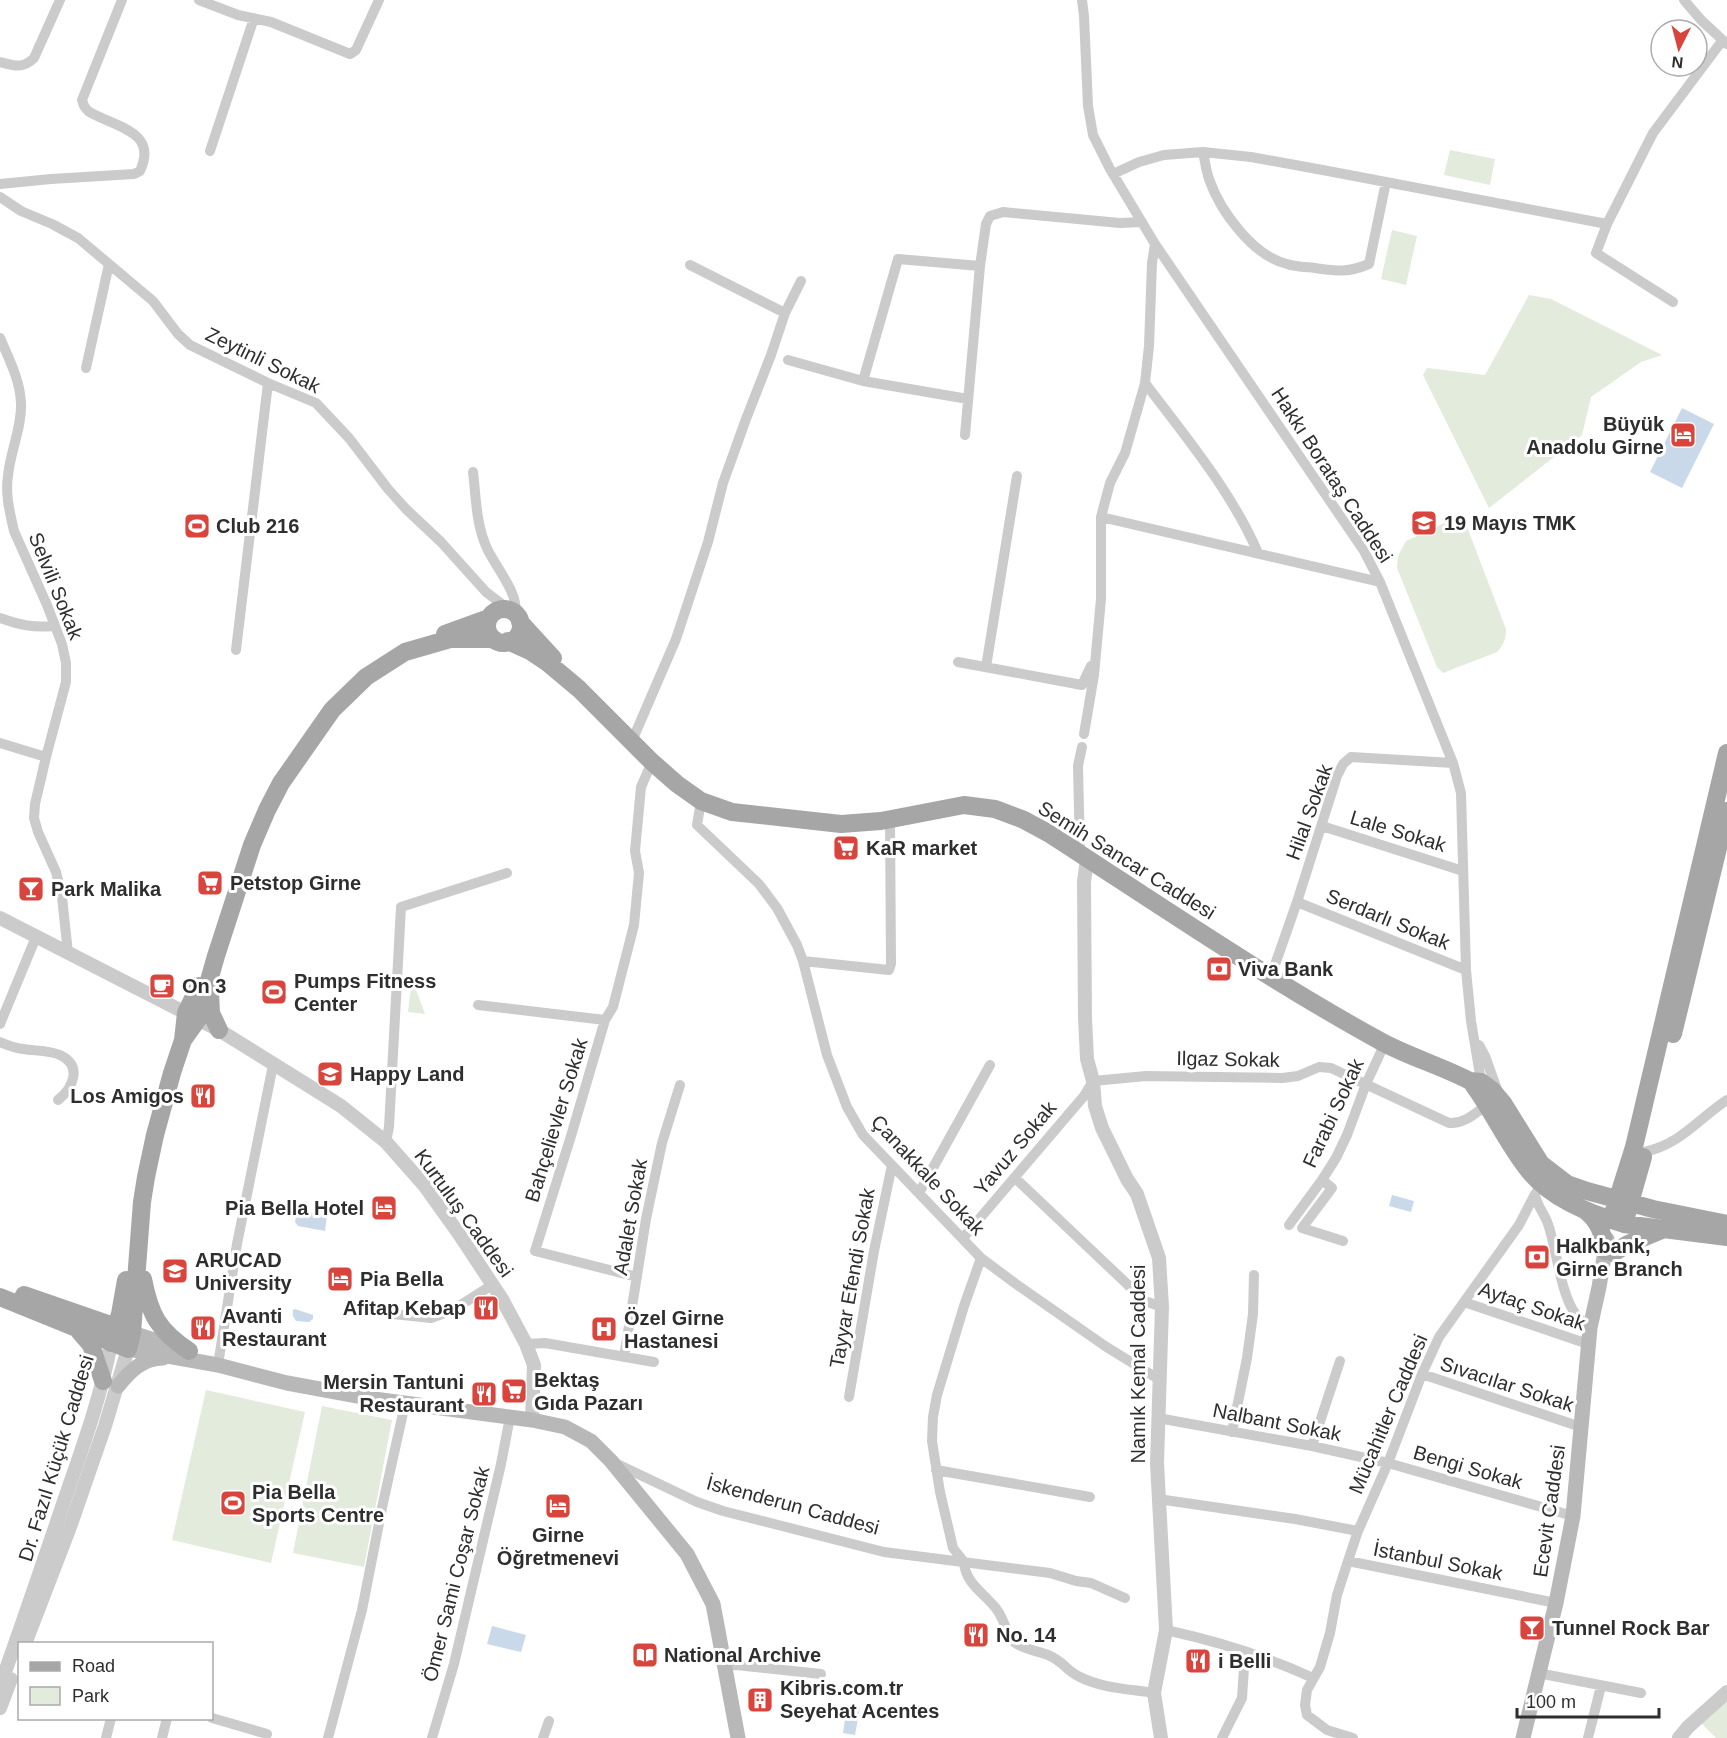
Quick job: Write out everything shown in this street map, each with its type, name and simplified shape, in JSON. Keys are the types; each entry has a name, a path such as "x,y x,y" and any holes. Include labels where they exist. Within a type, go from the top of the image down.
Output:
{"main road":[{"name":"Semih Sancar Caddesi","path":"428,645 449,632 490,616 501,609 515,615 552,658 563,675"},
{"path":"490,616 487,627 490,636 501,640 517,636 519,632 515,615"},
{"name":"Semih Sancar Caddesi","path":"142,1202 155,1134 202,978 214,965 252,845 281,783 332,710 366,677 405,652 450,639 501,640 530,651 563,675 676,784 701,801 732,812 841,824 890,819 963,805 995,809 1024,820 1336,1016 1385,1044 1485,1094"},
{"path":"1626,1193 1634,1147 1727,753"},
{"path":"1617,1222 1626,1193 1644,1152 1727,813"},
{"path":"214,965 211,1013 219,1030"},
{"path":"1485,1094 1511,1146 1539,1190 1559,1197 1585,1200 1626,1193 1685,1231 1727,1237"},
{"path":"1485,1094 1542,1164 1585,1200 1617,1222 1665,1220 1727,1224"},
{"path":"1585,1200 1597,1220 1609,1252 1628,1244 1665,1220"},
{"path":"122,1338 137,1257 142,1202"},
{"path":"122,1338 124,1292 129,1254 142,1202"},
{"name":"Ecevit Caddesi","path":"1523,1738 1556,1603 1573,1516 1590,1328 1617,1222"},
{"path":"79,1331 91,1345 111,1383 140,1364 155,1358 185,1355 155,1320 147,1300 137,1257"},
{"path":"0,1287 57,1307 122,1338"},
{"path":"57,1307 106,1309 114,1305 124,1292"},
{"path":"0,1297 79,1331 122,1338"},
{"name":"İskenderun Caddesi","path":"122,1338 287,1383 405,1404 532,1420 565,1427 591,1441 611,1461"},
{"path":"611,1461 687,1554 713,1604 738,1738"}],"street":[{"path":"0,62 20,67 28,64 34,58 60,0"},
{"path":"0,184 128,174 140,171 145,156 142,142 135,134 88,111 82,100 122,0"},
{"path":"199,0 238,15 271,22 350,54 356,50 379,0"},
{"name":"Hakkı Borataş Caddesi","path":"1082,0 1088,106 1093,135 1113,174 1155,244 1364,550 1380,582 1453,763 1461,793 1466,970 1474,1037 1485,1094"},
{"path":"1674,302 1596,253 1607,224 1653,133 1725,43 1684,0"},
{"path":"210,151 254,18"},
{"path":"1203,152 1209,179 1226,212 1242,235 1265,253 1286,264 1336,271 1354,271 1369,264 1386,182"},
{"path":"1113,174 1139,162 1164,155 1203,152 1251,157 1607,224"},
{"name":"Zeytinli Sokak","path":"0,197 21,211 78,238 153,301 189,345 316,403 350,438 398,501 455,557 486,592 515,615"},
{"path":"965,435 980,266 986,224 990,216 1004,212 1120,223 1142,222"},
{"path":"1084,734 1096,657 1101,599 1101,517 1110,483 1125,453 1145,383 1155,244"},
{"path":"863,381 898,259 980,266"},
{"path":"86,368 109,264"},
{"path":"690,266 785,313"},
{"path":"632,741 676,639 708,542 723,483 785,313 801,281"},
{"name":"Selvili Sokak","path":"0,338 15,373 21,405 20,420 7,478 11,520 47,605 62,644 66,663 66,682 46,757 34,818 56,872 62,897 68,953"},
{"path":"788,360 863,381 968,399"},
{"path":"236,650 268,383"},
{"path":"1145,383 1203,460 1248,528 1258,553"},
{"path":"473,472 479,527 486,548 508,586 517,607 515,615"},
{"path":"986,667 1017,476"},
{"path":"1101,517 1380,582"},
{"path":"486,592 490,616"},
{"path":"0,618 36,627 54,626"},
{"path":"958,662 1082,686 1096,657"},
{"path":"0,743 46,757"},
{"path":"1082,747 1078,766 1083,857"},
{"name":"Hilal Sokak","path":"1270,976 1297,902 1337,776 1343,765 1351,758 1453,763"},
{"path":"605,1020 612,1007 634,925 639,873 635,851 641,787 652,762"},
{"name":"Çanakkale Sokak","path":"701,801 698,825 759,884 777,908 797,945 827,1055 847,1107 863,1136 981,1258 1105,1346 1160,1380"},
{"path":"803,961 889,970 891,964 890,819"},
{"name":"Lale Sokak","path":"1322,826 1463,871"},
{"name":"Namık Kemal Caddesi","path":"1083,857 1085,1018 1087,1059 1093,1080 1095,1106 1102,1128 1127,1179 1137,1194 1159,1258 1162,1307 1158,1499 1166,1630 1154,1693 1161,1738"},
{"path":"386,1142 389,1127 401,907 507,873"},
{"name":"Serdarlı Sokak","path":"1297,902 1466,970"},
{"path":"0,918 192,1016"},
{"path":"0,1024 36,937"},
{"name":"Bahçelievler Sokak","path":"478,1005 605,1020 572,1136 535,1251 637,1277"},
{"name":"Kurtuluş Caddesi","path":"192,1016 219,1030 341,1106 386,1142 424,1185 492,1285 526,1344 534,1365 532,1420"},
{"path":"1474,1037 1485,1056 1485,1094"},
{"path":"0,1042 20,1049 58,1054 70,1061 74,1073 73,1082 66,1094 58,1101"},
{"name":"Farabi Sokak","path":"1289,1225 1336,1158 1385,1044"},
{"path":"218,1365 237,1244 273,1065"},
{"path":"919,1193 990,1065"},
{"name":"Ilgaz Sokak","path":"1093,1080 1146,1076 1282,1078 1298,1076 1319,1067 1331,1068 1449,1123 1458,1123 1467,1119 1485,1094"},
{"name":"Yavuz Sokak","path":"963,1238 1084,1095 1093,1080"},
{"name":"Adalet Sokak","path":"624,1357 646,1219 662,1143 680,1085"},
{"path":"1644,1152 1658,1149 1683,1136 1727,1100"},
{"name":"Tayyar Efendi Sokak","path":"849,1397 876,1239 892,1165"},
{"path":"1015,1178 1145,1301 1162,1307"},
{"path":"1322,1180 1332,1188 1302,1228 1343,1241"},
{"path":"1539,1190 1537,1205 1548,1224 1567,1296 1576,1315 1590,1328"},
{"name":"Mücahitler Caddesi","path":"1353,1738 1327,1730 1307,1716 1305,1705 1307,1690 1320,1667 1330,1633 1337,1595 1348,1561 1422,1374 1439,1337 1519,1225 1539,1190"},
{"path":"981,1258 937,1395 933,1417 932,1441 936,1470 953,1548 964,1562 964,1571 969,1580 998,1609 1009,1635 1019,1645 1062,1661 1070,1671 1085,1679 1110,1686 1154,1693"},
{"path":"1232,1432 1247,1358 1253,1314 1254,1275"},
{"path":"393,1314 431,1318 453,1310 492,1285"},
{"name":"Aytaç Sokak","path":"1464,1302 1588,1344"},
{"name":"Dr. Fazıl Küçük Caddesi","path":"26,1642 86,1481 122,1338"},
{"path":"526,1344 545,1343 654,1362"},
{"path":"1312,1446 1340,1361"},
{"name":"Sıvacılar Sokak","path":"1422,1374 1581,1427"},
{"name":"Dr. Fazıl Küçük Caddesi","path":"0,1686 111,1383"},
{"path":"328,1738 362,1610 405,1404"},
{"name":"Ömer Sami Coşar Sokak","path":"432,1738 454,1664 510,1417"},
{"name":"Nalbant Sokak","path":"1158,1418 1312,1446 1388,1463"},
{"name":"İskenderun Caddesi","path":"611,1461 643,1474 697,1502 723,1511 884,1552 1050,1573 1091,1583 1125,1598"},
{"name":"Bengi Sokak","path":"1388,1463 1573,1516"},
{"path":"936,1470 1090,1497"},
{"path":"1158,1499 1295,1519 1358,1532"},
{"name":"İstanbul Sokak","path":"1348,1561 1556,1603"},
{"path":"1166,1630 1202,1638 1284,1664 1313,1678"},
{"path":"1222,1738 1242,1698 1245,1653"},
{"path":"0,1708 18,1663"},
{"path":"724,1666 736,1665 821,1674"},
{"path":"1538,1673 1641,1693"},
{"path":"1588,1738 1601,1686"},
{"path":"1679,1738 1727,1692"},
{"path":"213,1718 267,1734"},
{"path":"106,1738 111,1720"},
{"path":"162,1738 167,1720"},
{"path":"543,1738 549,1721"}],"green space":[{"path":"1450,150 1495,159 1490,185 1444,175"},
{"path":"1392,230 1417,236 1406,285 1381,279"},
{"path":"1529,295 1551,299 1662,355 1641,362 1591,397 1582,435 1489,508 1423,375 1427,368 1485,375"},
{"path":"1457,517 1464,519 1506,633 1497,652 1443,673 1437,667 1397,568 1398,556 1406,541"},
{"path":"412,979 425,1014 408,1012"},
{"name":"Pia Bella Sports Centre","path":"206,1390 305,1412 271,1563 172,1540"},
{"path":"322,1406 392,1420 364,1567 293,1553"},
{"path":"1727,1700 1727,1738 1716,1738 1700,1722"}],"water":[{"path":"1682,408 1714,424 1682,488 1650,472"},
{"path":"1392,1195 1414,1201 1411,1212 1389,1206"},
{"path":"297,1210 327,1215 325,1231 298,1226 295,1222"},
{"path":"295,1309 313,1315 313,1319 309,1322 296,1321 293,1316"},
{"path":"492,1626 526,1635 521,1652 487,1644"},
{"path":"847,1705 860,1707 855,1735 843,1733"}],"place":[{"name":"Büyük Anadolu Girne","path":"1683,435"},
{"name":"19 Mayıs TMK","path":"1424,523"},
{"name":"Club 216","path":"197,526"},
{"name":"KaR market","path":"846,848"},
{"name":"Petstop Girne","path":"210,883"},
{"name":"Park Malika","path":"31,889"},
{"name":"Viva Bank","path":"1219,969"},
{"name":"On 3","path":"162,986"},
{"name":"Pumps Fitness Center","path":"274,992"},
{"name":"Happy Land","path":"330,1074"},
{"name":"Los Amigos","path":"203,1096"},
{"name":"Pia Bella Hotel","path":"384,1208"},
{"name":"Halkbank, Girne Branch","path":"1537,1257"},
{"name":"ARUCAD University","path":"175,1271"},
{"name":"Pia Bella","path":"340,1279"},
{"name":"Afitap Kebap","path":"486,1308"},
{"name":"Avanti Restaurant","path":"203,1328"},
{"name":"Özel Girne Hastanesi","path":"604,1329"},
{"name":"Bektaş Gıda Pazarı","path":"514,1391"},
{"name":"Mersin Tantuni Restaurant","path":"484,1394"},
{"name":"Pia Bella Sports Centre","path":"233,1503"},
{"name":"Girne Öğretmenevi","path":"558,1506"},
{"name":"Tunnel Rock Bar","path":"1532,1628"},
{"name":"No. 14","path":"976,1635"},
{"name":"National Archive","path":"645,1655"},
{"name":"i Belli","path":"1198,1661"},
{"name":"Kibris.com.tr Seyehat Acentes","path":"760,1700"}]}
